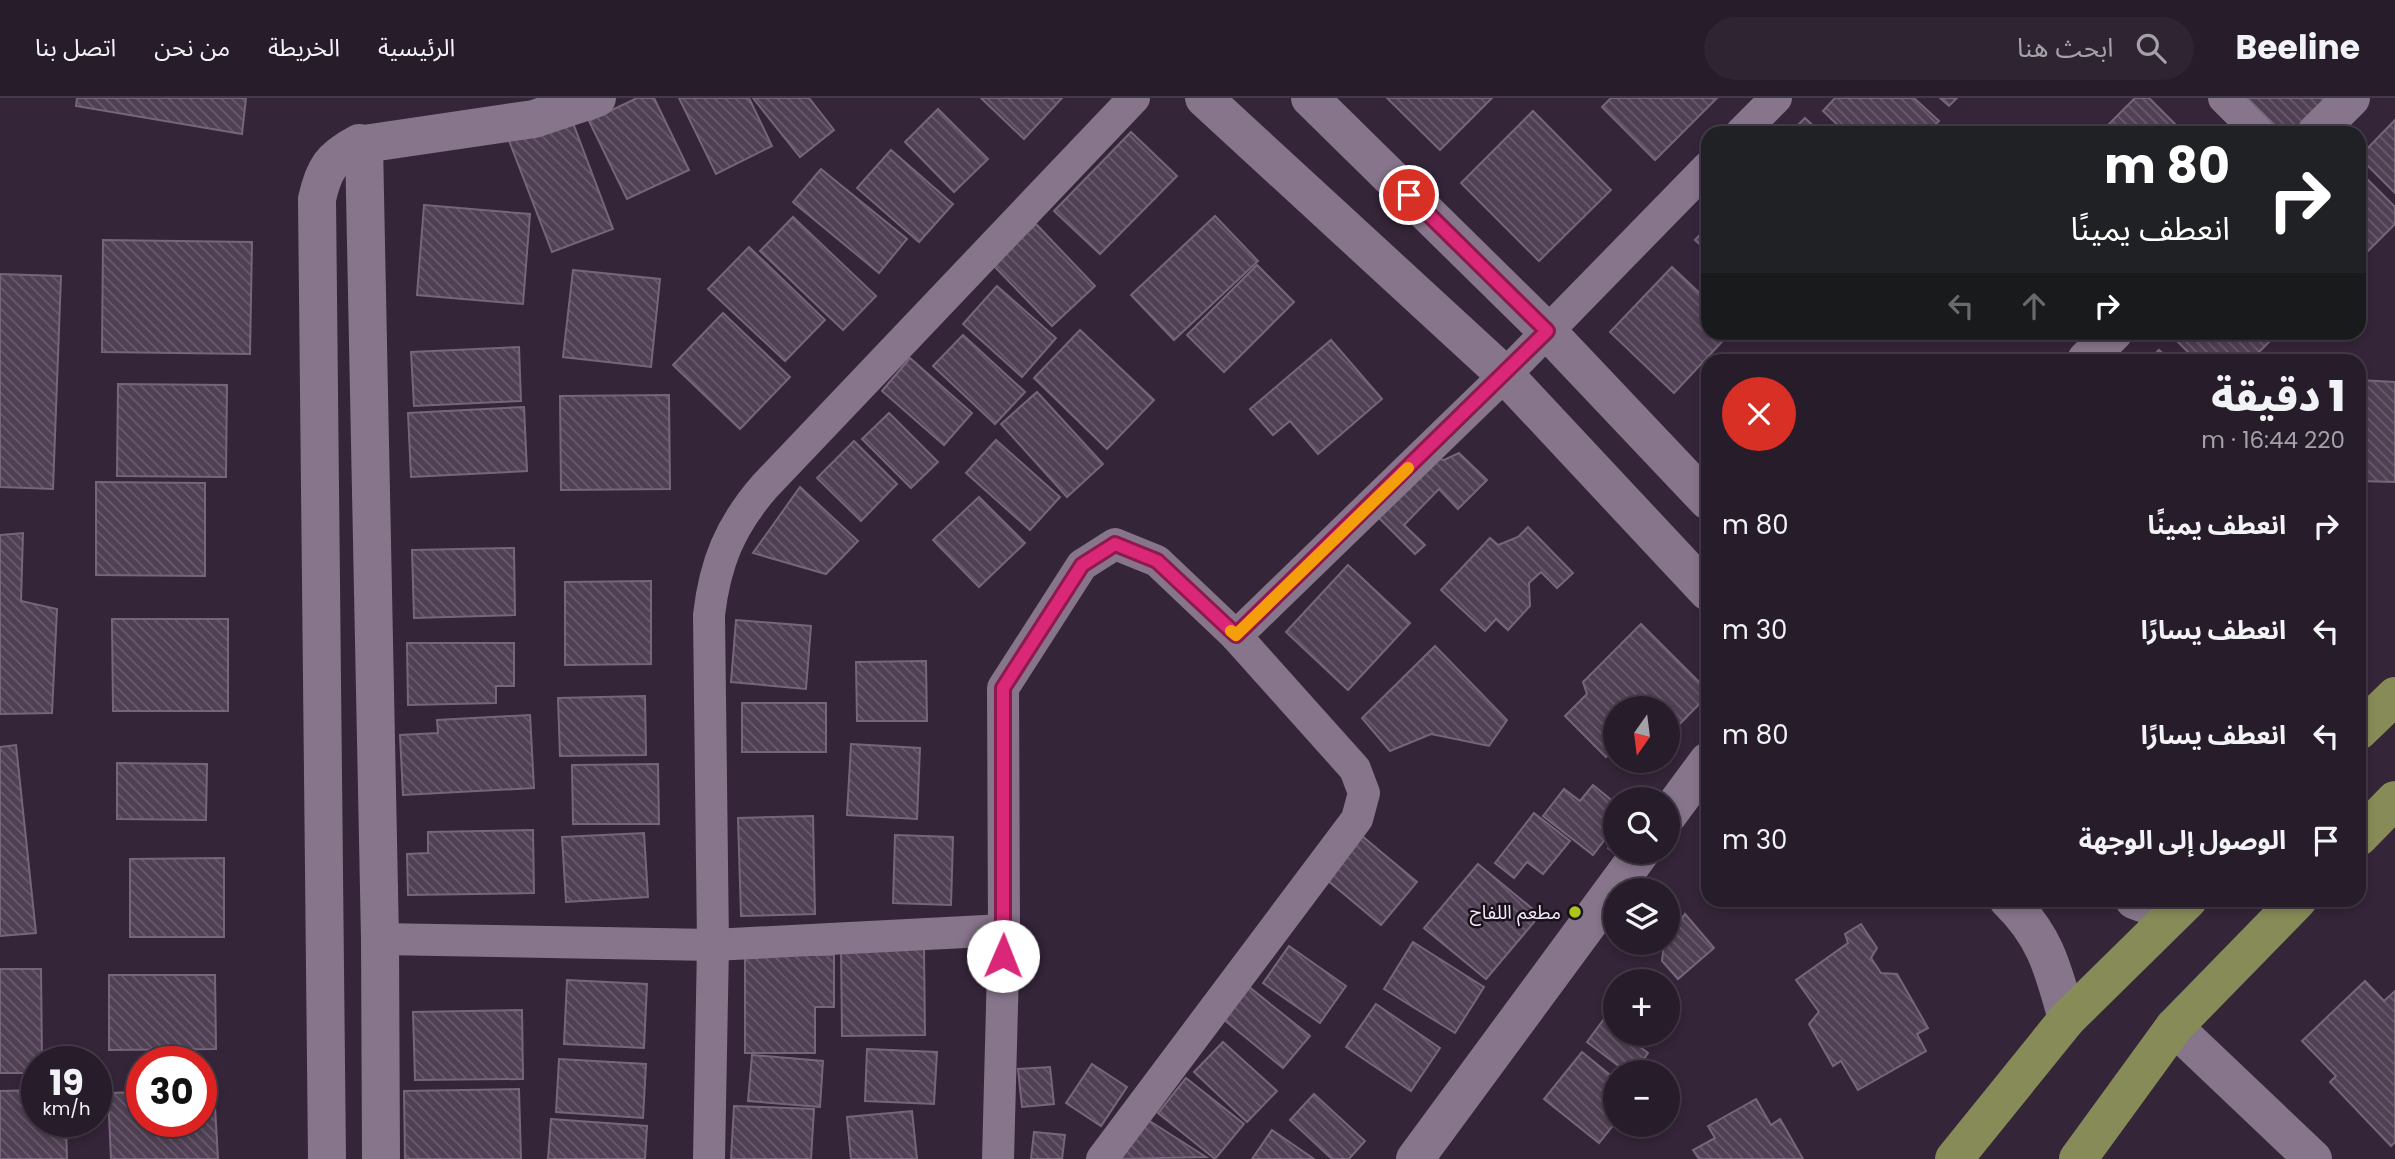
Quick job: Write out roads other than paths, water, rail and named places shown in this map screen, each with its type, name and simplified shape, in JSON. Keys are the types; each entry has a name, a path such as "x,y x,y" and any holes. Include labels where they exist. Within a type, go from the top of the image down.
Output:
{"main road":[{"path":"2366,724 2395,696"},
{"path":"2366,830 2395,800"},
{"path":"1954,1159 2067,1019 2180,907"},
{"path":"2078,1159 2174,1027 2291,907"}],"street":[{"path":"327,1159 317,199 322,174 337,155 359,143 534,119 597,98"},
{"path":"709,1159 713,945 709,615 720,560 744,510 781,468 1134,98"},
{"path":"1204,98 1505,375 1701,585"},
{"path":"1310,98 1547,331 1701,494"},
{"path":"1748,126 1776,98"},
{"path":"2224,98 2252,126"},
{"path":"2323,126 2351,98"},
{"path":"364,144 380,939 381,1159"},
{"path":"1236,635 1505,375 1701,174"},
{"path":"2092,354 2106,340"},
{"path":"998,1159 1004,930 1003,688 1082,565 1115,544 1157,561 1236,635 1355,769 1364,793 1357,819 1102,1159"},
{"path":"1680,800 1701,771"},
{"path":"1415,1159 1632,864"},
{"path":"2015,907 2026,918 2050,959 2067,1019"},
{"path":"380,939 713,945 1004,930"},
{"path":"2174,1027 2313,1159"}],"place":[{"name":"مطعم اللفاح","path":"1575,912"}]}
